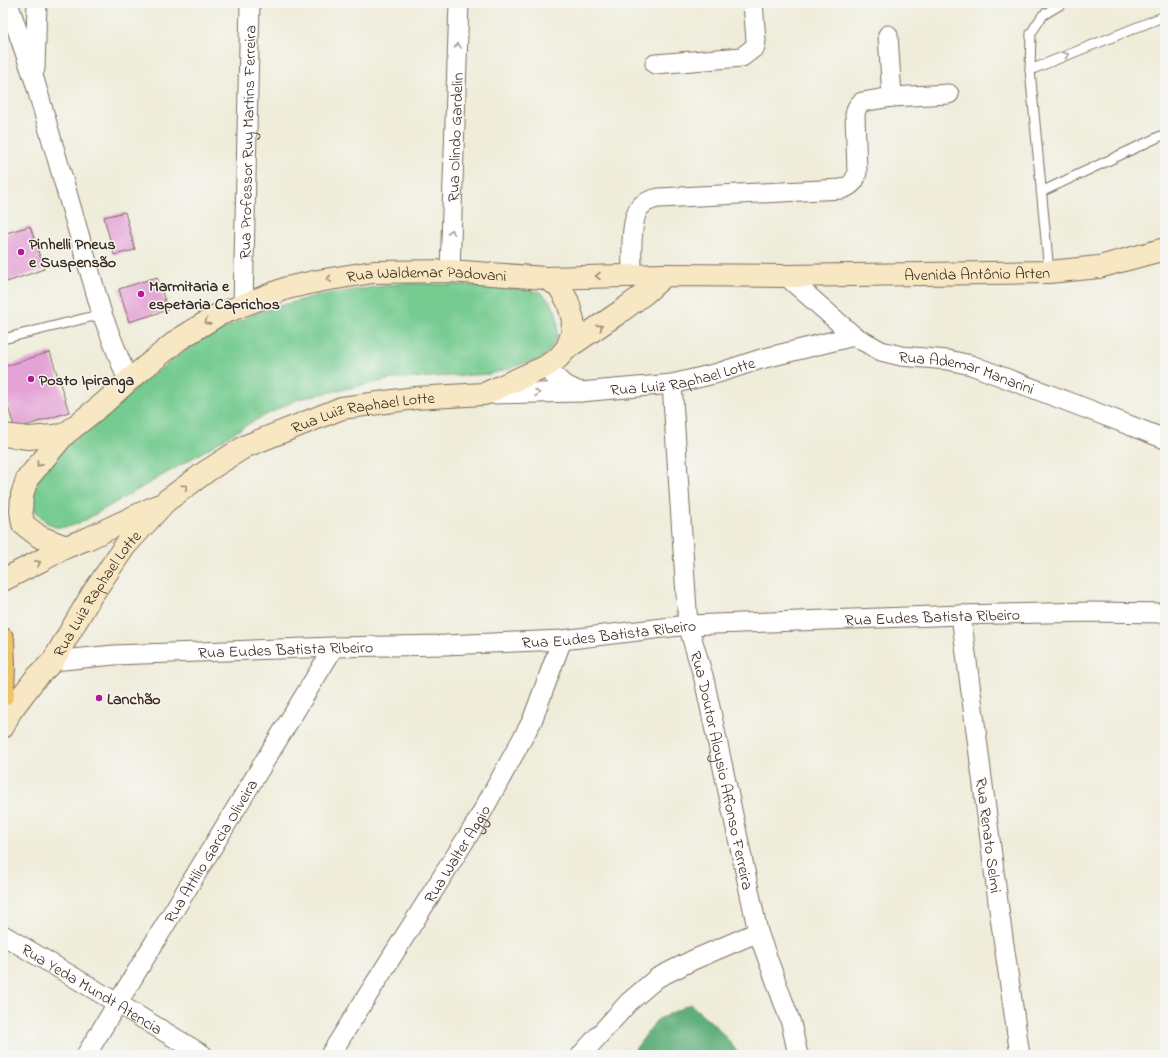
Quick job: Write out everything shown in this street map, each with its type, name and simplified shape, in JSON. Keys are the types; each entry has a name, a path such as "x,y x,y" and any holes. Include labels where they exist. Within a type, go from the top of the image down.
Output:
{"main road":[{"path":"3,639 3,695"}],"street":[{"path":"8,3 35,82 102,314 128,381"},
{"path":"35,82 37,3"},
{"name":"Rua Professor Ruy Martins Ferreira","path":"243,305 250,3"},
{"name":"Rua Olindo Gardelin","path":"450,271 459,3"},
{"path":"655,64 742,57 755,47 756,40 753,3"},
{"path":"888,35 892,97"},
{"path":"632,276 632,232 636,213 641,205 659,198 842,189 848,187 854,181 858,172 855,115 857,106 862,102 892,97 949,94"},
{"name":"Avenida Antônio Arten","path":"786,276 1049,272 1099,267 1165,249"},
{"name":"Rua Waldemar Padovani","path":"66,547 40,537 23,524 21,510 22,496 27,479 64,435 178,340 218,316 287,288 318,281 373,272 450,271 545,278 665,275 786,276"},
{"path":"484,394 545,367 558,358 567,348 644,294 665,275"},
{"name":"Rua Ademar Manarini","path":"786,276 854,336 881,351 901,356 948,360 970,365 1165,439"},
{"path":"545,278 559,286 568,302 573,320 572,334 567,348"},
{"name":"Rua Luiz Raphael Lotte","path":"3,727 10,712 22,696 35,679 53,661 90,596 125,546 166,501 207,471 246,446 342,408 415,398 484,394 580,392 672,384 718,373 761,359 854,336"},
{"path":"545,367 563,384 580,392"},
{"name":"Rua Doutor Aloysio Affonso Ferreira","path":"672,384 688,625 704,679 758,932 791,1023 798,1055"},
{"path":"3,435 29,438 64,435"},
{"path":"3,580 66,547 89,538 166,501"},
{"name":"Rua Eudes Batista Ribeiro","path":"53,661 114,655 562,640 688,625 961,615 1093,612 1165,614"},
{"name":"Rua Renato Selmi","path":"961,615 1000,917 1020,1055"},
{"name":"Rua Walter Aggio","path":"330,1055 476,823 532,721 562,640"},
{"name":"Rua Attilio Garcia Oliveira","path":"86,1055 334,647"},
{"path":"581,1055 629,1002 657,978 693,960 758,932"},
{"name":"Rua Yeda Mundt Atencia","path":"3,935 202,1055"}],"lane":[{"path":"1049,272 1030,70 1031,33 1043,15 1063,3"},
{"path":"1030,70 1165,16"},
{"path":"1041,192 1165,134"},
{"path":"3,339 102,314"}],"green space":[{"path":"404,283 497,286 540,292 550,301 556,312 558,324 557,337 543,358 490,374 392,379 298,399 252,422 80,523 67,527 55,527 46,522 35,511 32,496 37,482 56,455 140,384 195,343 258,312 319,295"},
{"path":"690,1004 717,1027 740,1055 631,1055 657,1020"}],"building":[{"path":"125,212 135,250 114,255 104,217"},
{"name":"Pinhelli Pneus e Suspensão","path":"30,226 44,269 7,282 3,270 3,234"},
{"name":"Marmitaria e espetaria Caprichos","path":"157,277 168,310 129,322 119,289"},
{"name":"Posto Ipiranga","path":"50,352 69,412 15,429 3,391 3,367"}],"place":[{"name":"Pinhelli Pneus e Suspensão","path":"21,252"},
{"name":"Marmitaria e espetaria Caprichos","path":"141,294"},
{"name":"Posto Ipiranga","path":"31,379"},
{"name":"Lanchão","path":"99,698"}]}
